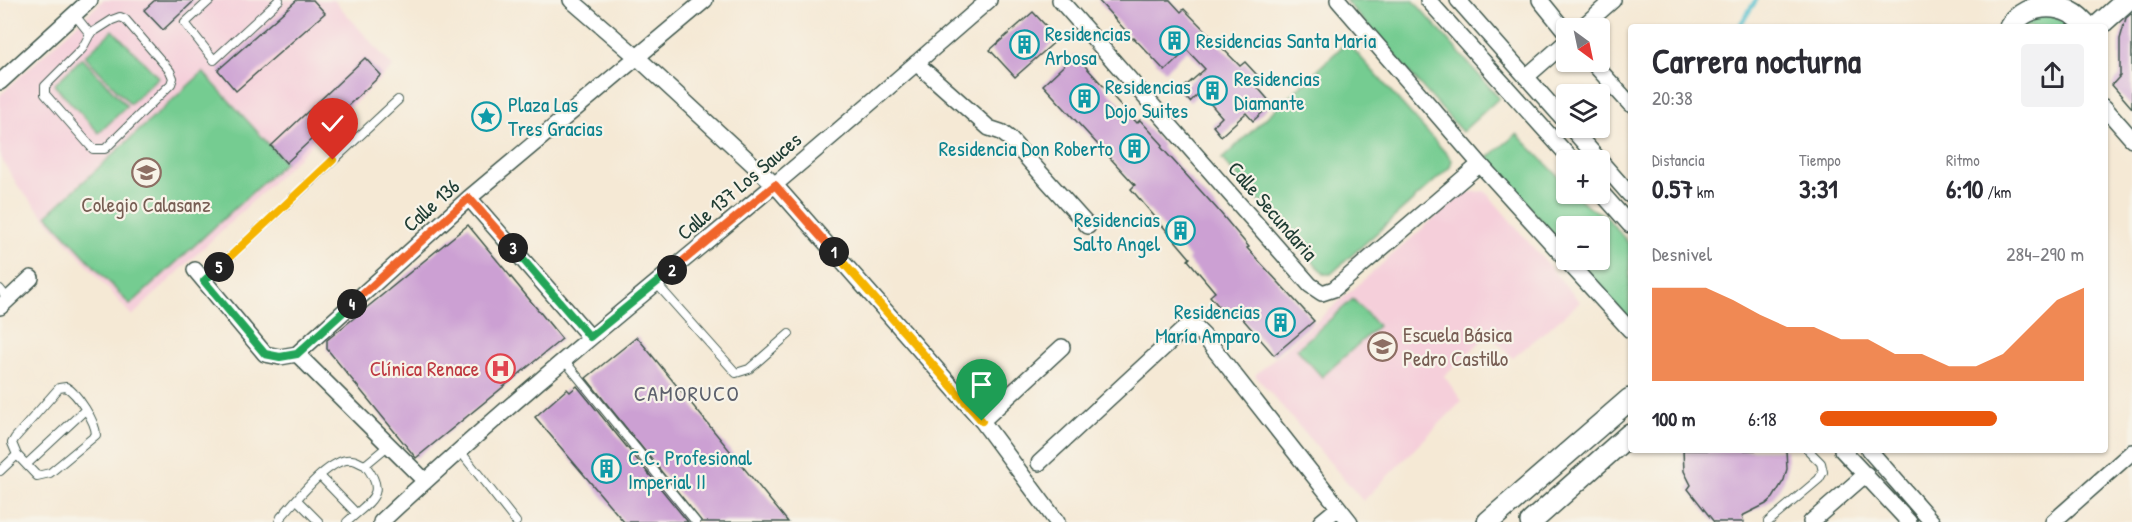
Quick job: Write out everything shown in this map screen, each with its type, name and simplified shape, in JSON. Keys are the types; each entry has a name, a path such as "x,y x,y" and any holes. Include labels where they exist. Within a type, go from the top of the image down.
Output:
{"street":[{"path":"0,82 90,0"},
{"path":"571,0 638,58 775,185 982,421 1057,522"},
{"name":"Calle 136","path":"297,354 469,198 705,0"},
{"name":"Calle 137 Los Sauces","path":"381,522 590,337 775,185 989,0"},
{"name":"Calle Secundaria","path":"1060,0 1310,285 1322,293 1334,289 1480,164"},
{"path":"1338,0 1556,248"},
{"path":"1428,0 1563,150"},
{"path":"1458,0 1556,111"},
{"path":"1540,0 1556,20"},
{"path":"1592,18 1613,0"},
{"path":"2100,24 2127,0"},
{"path":"2012,24 2016,16 2032,5 2042,2 2065,2 2084,24"},
{"path":"1526,77 1556,51"},
{"path":"916,63 989,128 1009,138 1088,226"},
{"path":"1601,72 1628,102"},
{"path":"2108,112 2132,139"},
{"path":"1579,138 1628,193"},
{"path":"469,198 590,337"},
{"path":"1610,202 1628,223"},
{"path":"1576,270 1628,328"},
{"path":"199,276 265,354 280,357 297,354 425,481"},
{"path":"3,298 31,278"},
{"path":"1039,462 1186,327 1196,328 1350,522"},
{"path":"982,421 1062,347"},
{"path":"1488,522 1628,401"},
{"path":"1531,522 1628,436"},
{"path":"2053,522 2132,452"},
{"path":"1845,453 1909,522"},
{"path":"1874,455 1932,522"},
{"path":"1811,522 1866,474"},
{"path":"1321,522 1338,508"}],"lane":[{"path":"210,0 184,23 214,60 279,0"},
{"path":"74,14 90,34"},
{"path":"120,17 126,19 170,71 173,78 171,84 105,149 98,150 93,148 45,93 45,86 82,49 90,34 112,20 120,17"},
{"path":"199,276 398,100"},
{"path":"656,283 736,373 749,369 789,334"},
{"path":"564,360 696,522"},
{"path":"66,387 72,391 85,410 96,428 96,435 50,473 38,476 17,455 12,443 15,438 59,388 66,387"},
{"path":"27,464 85,410"},
{"path":"365,465 390,444"},
{"path":"460,451 516,522"},
{"path":"1768,522 1819,479 1823,472 1821,463 1811,453"},
{"path":"0,471 17,455"},
{"path":"279,522 280,517 330,465 342,460 352,460 365,465 376,479 377,486 374,496 347,522"},
{"path":"320,476 356,513"},
{"path":"297,500 320,522"}],"shaded area":[{"name":"Colegio Calasanz","path":"103,0 334,0 393,67 132,316 20,189 0,157 0,95"},
{"name":"Escuela Básica Pedro Castillo","path":"1485,191 1580,302 1513,358 1489,334 1444,376 1462,401 1363,501 1255,375 1463,193"}],"green space":[{"path":"1345,0 1413,0 1499,98 1462,132"},
{"path":"2036,9 2074,24 2019,24"},
{"path":"113,30 158,77 130,104 85,56"},
{"path":"1347,42 1452,160 1450,167 1331,274 1324,274 1222,159"},
{"path":"82,58 127,106 99,133 54,85"},
{"path":"203,72 285,162 130,305 47,215"},
{"path":"1517,134 1556,174 1556,204 1586,204 1606,216 1556,216 1556,238 1486,159"},
{"path":"1610,221 1628,243 1628,320 1584,270 1610,270"},
{"path":"1353,299 1378,326 1322,377 1297,349"}],"building":[{"path":"155,0 195,0 163,30 144,10"},
{"path":"297,0 313,0 325,13 236,91 218,70"},
{"path":"1098,0 1170,0 1181,12 1184,9 1240,66 1245,62 1258,76 1252,81 1272,104 1253,121 1246,113 1221,136 1213,126 1222,117 1200,92 1190,102 1180,91 1205,69 1187,50 1165,71"},
{"name":"Residencias Arbosa","path":"1033,12 1058,39 1015,77 990,50"},
{"path":"2132,13 2132,108 2112,85 2120,76 2120,39 2126,18"},
{"path":"1075,55 1137,123 1140,120 1163,145 1161,147 1218,210 1249,247 1247,248 1314,321 1274,355 1235,310 1227,316 1210,296 1215,292 1188,260 1190,258 1131,189 1135,185 1043,85"},
{"path":"365,58 381,75 286,163 271,146"},
{"path":"468,225 562,339 416,458 327,349 327,340"},
{"path":"637,337 788,522 702,522 586,378"},
{"name":"C.C. Profesional Imperial II","path":"577,386 688,522 624,522 535,417 567,389 570,392"},
{"path":"1683,453 1786,453 1787,469 1784,480 1773,498 1766,504 1742,516 1744,522 1714,522 1688,489 1691,485 1684,471"}],"waterway":[{"path":"1741,24 1756,0"}],"place":[{"name":"Residencias Santa Maria","path":"1175,40"},
{"name":"Residencias Arbosa","path":"1024,45"},
{"name":"Residencias Diamante","path":"1213,90"},
{"name":"Residencias Dojo Suites","path":"1084,98"},
{"name":"Plaza Las Tres Gracias","path":"487,116"},
{"name":"Residencia Don Roberto","path":"1134,148"},
{"name":"Colegio Calasanz","path":"146,173"},
{"name":"Residencias Salto Angel","path":"1181,231"},
{"name":"Residencias María Amparo","path":"1281,323"},
{"name":"Escuela Básica Pedro Castillo","path":"1382,346"},
{"name":"Clínica Renace","path":"500,368"},
{"name":"C.C. Profesional Imperial II","path":"607,469"}],"district":[{"name":"CAMORUCO","path":"687,393"}],"route":[{"path":"333,160 204,281 265,354 280,357 297,354 469,198 590,337 775,185 982,421"}]}
